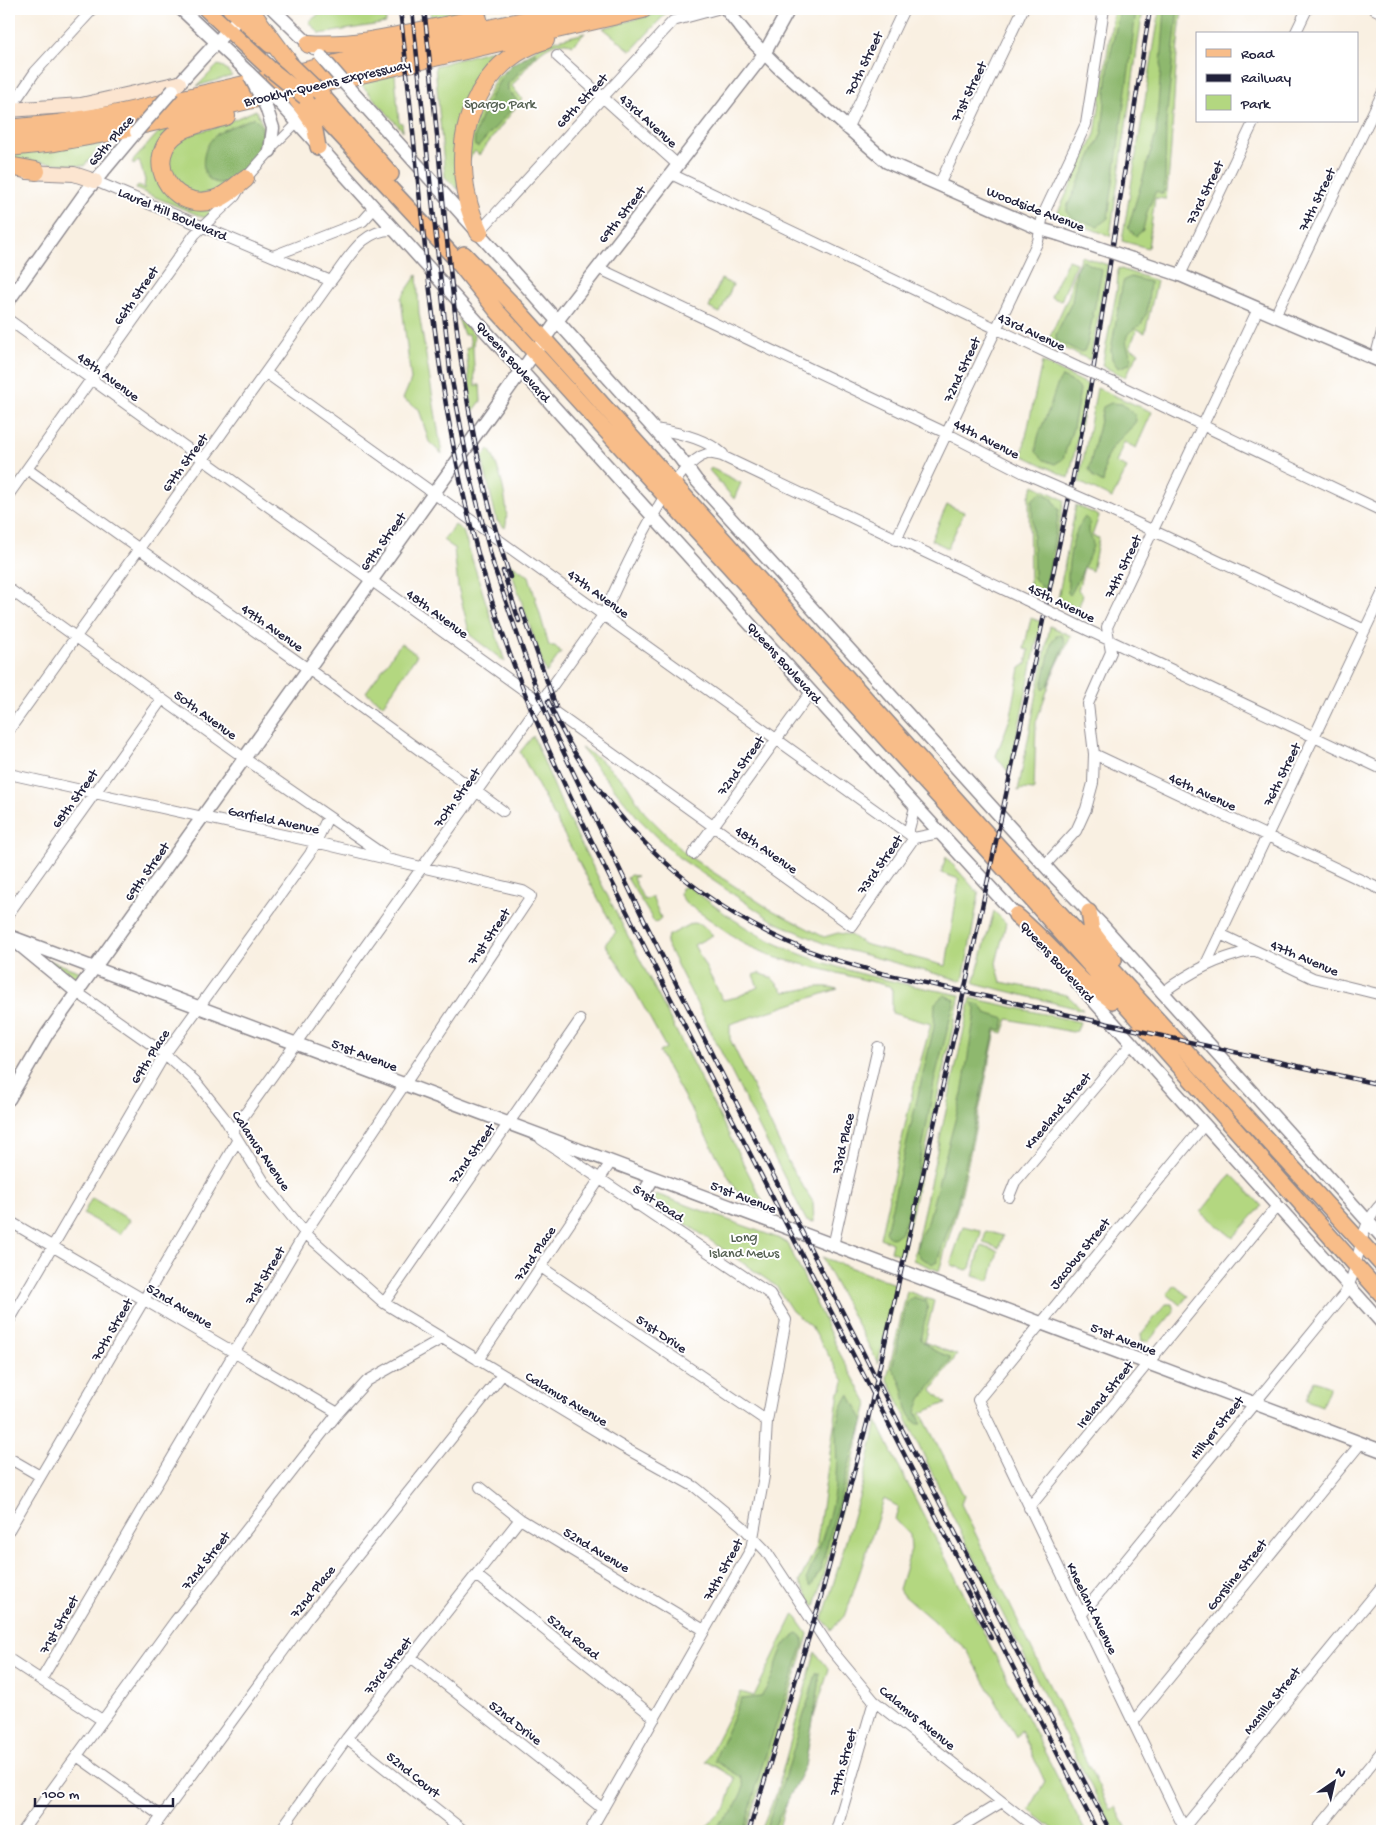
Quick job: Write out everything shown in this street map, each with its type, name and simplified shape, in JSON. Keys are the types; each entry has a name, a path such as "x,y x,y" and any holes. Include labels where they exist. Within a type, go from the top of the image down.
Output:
{"highway":[{"path":"315,50 522,12 568,10"},
{"name":"Brooklyn-Queens Expressway","path":"14,128 122,113 568,10"},
{"path":"479,232 467,207 461,154 467,123 485,85 503,63 524,49 543,41 586,31 636,10"},
{"name":"Brooklyn-Queens Expressway","path":"9,147 54,142 105,133 306,94 636,10"},
{"path":"241,11 290,63"},
{"path":"245,179 220,198 207,202 192,201 179,196 168,186 163,174 162,155 170,139 185,129 306,94"},
{"path":"9,166 36,171"}],"main road":[{"path":"206,9 269,68 306,94 318,147"},
{"name":"Queens Boulevard","path":"290,63 306,94 453,256 535,352 665,497 1125,1003 1147,1032 1358,1252 1382,1265"},
{"path":"9,110 81,105 176,87"},
{"name":"Queens Boulevard","path":"306,94 453,243 544,340 979,825 1187,1050 1358,1252 1382,1294"},
{"name":"Laurel Hill Boulevard","path":"9,173 36,171 74,174 95,181"},
{"path":"1089,912 1090,927 1095,935 1163,1017 1187,1050"},
{"path":"1016,916 1040,935 1081,978 1101,991 1147,1032"}],"street":[{"path":"9,110 35,72 93,9"},
{"name":"Queens Boulevard","path":"181,9 280,103 653,514 915,807 1132,1043 1382,1323"},
{"path":"273,9 315,50 688,469 1382,1237"},
{"name":"68th Street","path":"479,232 674,21 717,9"},
{"name":"Woodside Avenue","path":"726,9 764,54 847,129 887,162 1040,229 1180,275 1275,316 1380,357"},
{"name":"69th Street","path":"10,1092 47,1034 535,352 764,54 789,9"},
{"name":"70th Street","path":"847,129 904,9"},
{"name":"71st Street","path":"939,185 1023,9"},
{"name":"72nd Street","path":"896,540 1038,241 1043,215 1086,124 1104,9"},
{"path":"1296,32 1307,9"},
{"path":"1374,9 1382,13"},
{"name":"65th Place","path":"9,300 95,181 228,29 241,11"},
{"name":"43rd Avenue","path":"557,56 602,97 674,169 995,329 1112,382 1382,511"},
{"path":"249,73 253,85 266,107 273,128 270,151"},
{"name":"74th Street","path":"1275,316 1382,94"},
{"name":"73rd Street","path":"1180,275 1254,122"},
{"name":"66th Street","path":"9,494 195,234 235,196 245,179 297,123"},
{"name":"Laurel Hill Boulevard","path":"95,181 331,281"},
{"path":"273,256 360,223 369,216 372,206"},
{"name":"67th Street","path":"9,730 331,281 365,238 376,232 395,230"},
{"name":"44th Avenue","path":"598,268 946,433 1024,473 1109,510 1365,630"},
{"name":"74th Street","path":"1045,865 1076,831 1086,809 1093,783 1094,754 1088,704 1111,652 1107,627 1258,309"},
{"name":"48th Avenue","path":"9,320 90,381 852,926"},
{"path":"1380,357 1382,332"},
{"name":"47th Avenue","path":"266,373 911,835"},
{"name":"45th Avenue","path":"654,430 670,431 705,443 718,450 730,460"},
{"name":"45th Avenue","path":"688,469 706,454 730,460 1382,769"},
{"name":"49th Avenue","path":"27,469 503,811"},
{"name":"70th Street","path":"9,1530 144,1300 234,1136 296,1044 422,866 604,614 653,514 688,469"},
{"name":"50th Avenue","path":"9,588 244,759 389,859"},
{"name":"76th Street","path":"1205,966 1382,594"},
{"name":"72nd Street","path":"693,854 811,692"},
{"name":"68th Street","path":"9,913 162,699"},
{"name":"46th Avenue","path":"1094,754 1382,890"},
{"name":"Garfield Avenue","path":"9,774 422,866 523,891 531,896"},
{"name":"73rd Street","path":"852,926 911,835 915,807"},
{"name":"69th Place","path":"9,1320 165,1054 310,854 328,817"},
{"name":"73rd Street","path":"911,835 939,833"},
{"name":"71st Street","path":"40,1680 305,1233 531,896"},
{"name":"47th Avenue","path":"1220,934 1319,980 1382,995"},
{"path":"9,936 78,993"},
{"name":"51st Avenue","path":"9,936 1382,1451"},
{"path":"1162,993 1223,957 1253,950"},
{"name":"Calamus Avenue","path":"78,993 165,1054 204,1092 266,1185 305,1233 384,1303 441,1339 694,1487 754,1538 766,1552 830,1648 874,1701 1039,1831"},
{"name":"72nd Street","path":"384,1303 580,1020"},
{"name":"Kneeland Street","path":"1009,1197 1015,1182 1132,1043"},
{"name":"73rd Place","path":"833,1246 878,1047"},
{"name":"Jacobus Street","path":"978,1400 1204,1125"},
{"name":"51st Road","path":"533,1133 770,1294"},
{"name":"72nd Place","path":"478,1360 611,1162"},
{"path":"637,1204 653,1178"},
{"path":"1368,1220 1382,1203"},
{"name":"Ireland Street","path":"1029,1508 1277,1206"},
{"name":"Hillyer Street","path":"1080,1614 1349,1286 1368,1220"},
{"name":"52nd Avenue","path":"9,1221 338,1413"},
{"name":"51st Drive","path":"541,1267 767,1421"},
{"name":"74th Street","path":"590,1831 751,1548 764,1476 767,1421 786,1320 770,1294"},
{"name":"72nd Street","path":"22,1831 174,1621 338,1413 367,1381 441,1339"},
{"name":"72nd Place","path":"150,1831 306,1620 441,1454 502,1375"},
{"name":"Kneeland Avenue","path":"978,1400 1133,1722 1182,1830"},
{"name":"Gorsline Street","path":"1133,1722 1361,1444"},
{"path":"9,1458 40,1476"},
{"name":"52nd Avenue","path":"480,1486 520,1519 704,1630"},
{"name":"73rd Street","path":"282,1828 347,1738 520,1519"},
{"name":"52nd Road","path":"476,1575 655,1718"},
{"name":"Manilla Street","path":"1182,1830 1382,1586"},
{"name":"52nd Drive","path":"411,1657 603,1809"},
{"path":"9,1659 102,1720"},
{"name":"79th Street","path":"836,1831 874,1701"},
{"name":"52nd Court","path":"347,1738 464,1831"},
{"path":"1316,1831 1382,1751"},
{"path":"77,1756 161,1816"},
{"path":"954,1831 1002,1802"},
{"path":"282,1828 294,1831"}],"green space":[{"path":"325,9 385,9 386,23 320,34 309,22"},
{"path":"430,9 487,9 431,19"},
{"path":"1114,9 1143,9 1110,236 1056,216 1095,134"},
{"path":"1120,9 1136,9 1108,218 1098,226 1075,219 1067,213 1067,207 1102,133 1109,61"},
{"path":"1160,9 1182,9 1166,199 1155,198 1148,248 1122,241"},
{"path":"1165,9 1178,9 1166,121 1165,186 1163,194 1156,191 1147,212 1143,230 1136,236 1128,228 1156,134"},
{"path":"669,10 631,51 603,28"},
{"name":"Spargo Park","path":"585,33 573,45 554,44 546,48 531,62 512,86 522,99 479,155 475,151 468,160 468,135 496,78 542,44"},
{"path":"495,49 498,61 474,92 466,106 462,120 459,151 459,190 445,177 435,66"},
{"path":"535,52 536,54 508,84 508,90 517,100 509,112 478,147 475,146 481,117 500,80 511,65"},
{"path":"218,65 224,67 232,76 197,86"},
{"path":"395,74 399,122 402,123 403,131 359,82"},
{"path":"256,110 264,128 262,149 231,183 217,191 199,195 185,191 174,182 169,168 169,155 176,141 187,134 214,128"},
{"path":"254,117 262,130 262,136 261,143 254,156 231,181 218,183 211,180 206,174 204,167 206,149 210,141 220,132"},
{"path":"189,120 170,130 167,192 224,201 205,218 136,189 138,185 144,189 145,180 139,160 134,165 132,162 165,125"},
{"path":"105,140 84,166 9,159 9,154"},
{"path":"1081,256 1108,265 1090,360 1048,341 1069,295 1071,281"},
{"path":"1068,260 1076,263 1061,301 1051,297"},
{"path":"1083,261 1102,270 1087,345 1084,351 1080,352 1056,340 1056,334 1072,302 1077,266"},
{"path":"1118,268 1157,281 1145,333 1137,329 1130,348 1139,352 1125,377 1102,366 1117,289"},
{"path":"417,275 419,313 442,454 429,442 419,409 403,399 411,380 401,298"},
{"path":"1131,277 1150,282 1147,312 1141,325 1130,331 1126,338 1127,347 1132,358 1129,364 1118,368 1112,359 1111,350 1122,287 1124,280"},
{"path":"721,279 733,285 720,313 709,308"},
{"path":"458,318 474,334 475,385 480,385 481,401 472,413 466,348 471,346 469,334 464,335"},
{"path":"1042,362 1089,385 1069,478 1022,455"},
{"path":"1062,377 1071,381 1080,390 1073,428 1063,459 1055,464 1044,460 1036,452 1036,446 1055,391"},
{"path":"1097,388 1152,412 1136,448 1124,442 1116,463 1127,468 1112,498 1079,482"},
{"path":"1111,403 1122,404 1135,415 1136,421 1109,453 1105,462 1103,483 1093,477 1089,469 1103,407"},
{"path":"489,449 497,465 503,488 506,511 505,528 497,521 482,458"},
{"path":"711,468 741,483 734,499 709,470"},
{"path":"1034,485 1064,500 1047,594 1030,586 1029,496"},
{"path":"1041,492 1052,498 1059,510 1047,584 1042,588 1034,578 1032,500"},
{"path":"947,505 964,512 948,548 931,540"},
{"path":"1076,505 1099,516 1092,536 1099,538 1092,571 1084,567 1078,590 1083,595 1078,609 1058,599"},
{"path":"1085,517 1090,522 1089,533 1093,545 1070,595 1068,593 1068,583 1070,553 1076,533"},
{"path":"455,525 463,531 505,662 470,635 458,587 454,548 443,540"},
{"path":"508,562 529,576 549,646 555,646 561,652 546,673"},
{"path":"1031,618 1041,622 1009,773 996,756 1011,716 1020,668 1026,664 1029,650 1024,649"},
{"path":"1050,626 1071,636 1055,669 1036,722 1034,790 1023,789 1018,791"},
{"path":"1062,635 1065,643 1048,685 1043,690 1042,685 1052,641 1056,636"},
{"path":"401,643 417,655 383,705 366,692"},
{"path":"533,736 565,812 764,1204 742,1196 736,1190 659,1052 666,1048 628,978 605,944 616,932 520,752"},
{"path":"581,748 598,758 626,783 644,812 687,855 768,908 824,937 838,933 850,935 864,944 946,966 959,879 941,873 946,857 979,894 963,981 825,944 773,921 678,857 639,819"},
{"path":"630,875 637,876 633,878 644,900 652,897 661,918 655,923 627,878"},
{"path":"688,886 753,932 810,958 859,973 960,995 902,1256 890,1251 892,1243 880,1238 914,1085 931,1024 892,1013 892,989 889,986 777,958 746,945 686,903 680,895 681,888"},
{"path":"994,911 1006,923 996,963 1001,982 1067,995 1083,1010 974,983"},
{"path":"693,923 701,924 713,935 694,945 723,1000 737,997 758,987 753,975 759,973 772,978 784,992 818,987 838,989 730,1024 730,1039 790,1166 813,1202 814,1222 806,1220 666,943 668,936"},
{"path":"48,960 81,972 73,982 46,961"},
{"path":"944,995 955,1000 935,1077 922,1151 907,1218 902,1231 893,1238 889,1237 886,1232 934,1027 935,1003"},
{"path":"971,998 1080,1022 1077,1031 1072,1032 1008,1019 1003,1033 996,1031 961,1196 939,1271 913,1260"},
{"path":"972,1003 980,1005 986,1013 1005,1019 1002,1030 995,1029 957,1204 937,1262 933,1264 921,1258 916,1250 919,1238 928,1222 962,1094 974,1019 975,1008"},
{"path":"1231,1174 1262,1206 1233,1238 1201,1212"},
{"name":"Long Island Mews","path":"656,1194 778,1238 788,1244 840,1354 868,1404 815,1607 799,1582 816,1548 839,1392 842,1390 844,1381 811,1326 792,1311 776,1286 652,1200"},
{"path":"92,1198 130,1220 120,1234 83,1214"},
{"path":"963,1226 979,1230 981,1233 970,1268 967,1270 953,1266 951,1262"},
{"path":"986,1231 1003,1236 999,1248 983,1243"},
{"path":"981,1246 998,1251 990,1281 973,1276"},
{"path":"822,1257 897,1285 878,1363 828,1270"},
{"path":"1174,1285 1188,1296 1180,1305 1167,1294"},
{"path":"907,1291 934,1301 924,1342 957,1355 932,1390 946,1403 921,1413 964,1496 961,1504 1110,1810 1116,1807 1128,1831 1114,1831 952,1515 887,1378"},
{"path":"913,1297 926,1301 927,1306 921,1340 933,1350 950,1357 950,1361 921,1399 916,1412 922,1424 916,1423 909,1412 901,1383 892,1368 907,1302"},
{"path":"1166,1304 1172,1304 1174,1311 1149,1341 1142,1341 1141,1334"},
{"path":"1314,1380 1330,1386 1322,1406 1306,1400"},
{"path":"849,1394 864,1421 852,1454 821,1568 811,1587 806,1580 821,1543 829,1516 836,1476 837,1425 839,1415"},
{"path":"877,1421 1085,1831 1056,1831 1029,1810 1045,1782 1021,1730 1016,1737 967,1650 901,1593 899,1589 911,1550 910,1535 895,1519 899,1507 884,1499 846,1614 831,1630 823,1619 863,1483"},
{"path":"794,1614 808,1634 746,1831 705,1831 706,1827 726,1807 735,1778 706,1761 741,1692 754,1696"},
{"path":"798,1634 803,1638 803,1645 762,1766 744,1831 713,1831 720,1822 732,1813 744,1787 741,1777 715,1761 717,1754 741,1699 761,1697 771,1679 785,1645"},
{"path":"815,1652 829,1669 778,1830 761,1831 777,1791"},
{"path":"819,1673 819,1686 805,1766 772,1831 765,1831 789,1765 816,1674"}],"railway":[{"path":"400,9 432,305 454,451 470,523 490,595 517,673 548,749 601,860 1097,1831"},
{"path":"412,9 450,370 470,475 494,567 535,685 552,728 644,920 915,1455 1110,1831"},
{"path":"424,9 445,224 462,367 474,438 490,508 510,577"},
{"path":"749,1831 819,1604 867,1423 967,978 1069,498 1092,378 1150,9"},
{"path":"503,571 519,621"},
{"path":"522,610 556,707"},
{"path":"548,701 568,740 591,777 617,812 646,844 679,874 714,900 751,923 790,943 825,957 885,974 1382,1085"},
{"path":"963,1584 991,1638"}]}
